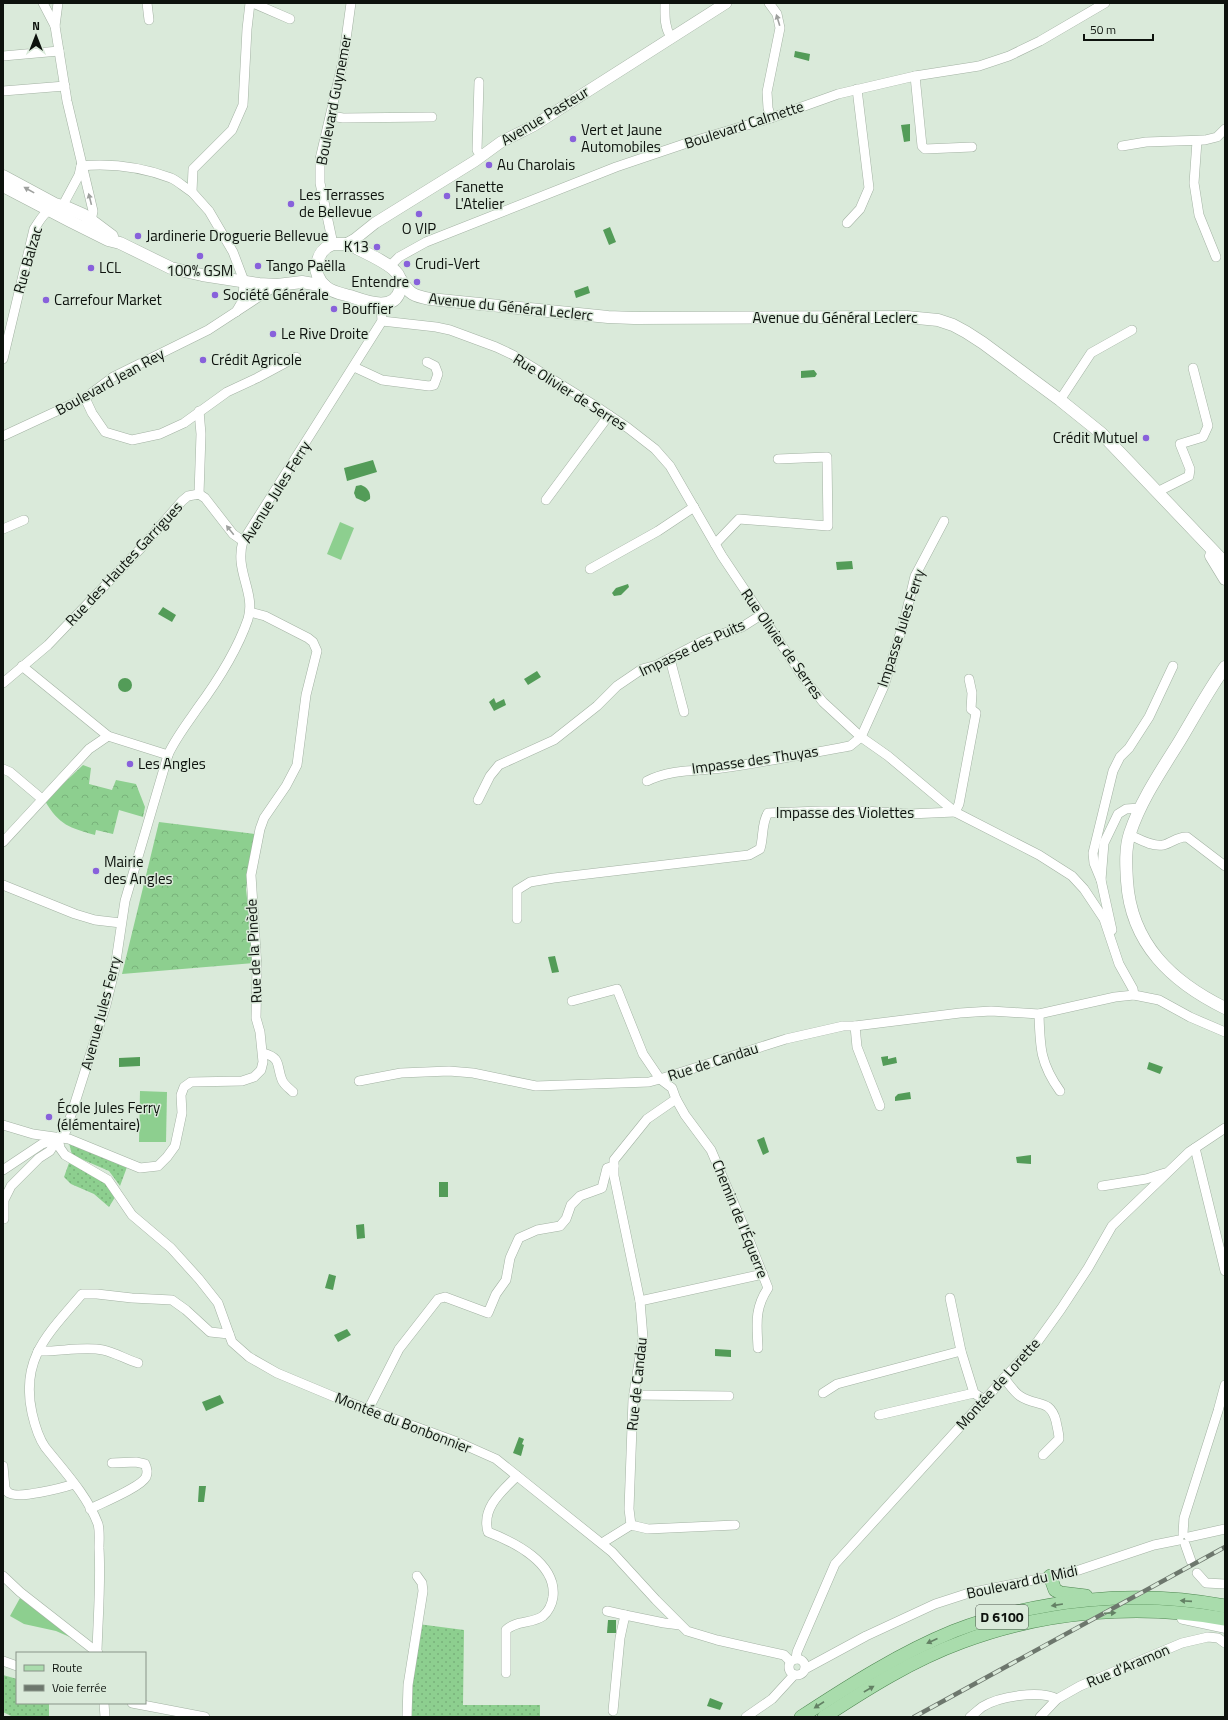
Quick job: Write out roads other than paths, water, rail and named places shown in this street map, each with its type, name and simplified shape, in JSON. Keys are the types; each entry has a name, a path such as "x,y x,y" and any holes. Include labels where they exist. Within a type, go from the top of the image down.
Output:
{"main road":[{"path":"3,176 49,201 76,211 90,219 120,243"},
{"path":"3,186 48,211 108,240 120,243 171,268 202,275 277,285 302,282 325,286 334,291 376,304 382,304 394,299 414,296"},
{"path":"302,282 316,268 320,254 323,250 333,244 346,244 352,246 389,267"},
{"name":"Avenue du Général Leclerc","path":"389,267 396,271 404,286 414,296 454,302 634,318 923,318 953,325 966,332 1060,400 1101,433 1225,563"},
{"path":"316,268 318,276 325,286"},
{"path":"394,299 399,294 400,280"},
{"name":"Avenue du Général Leclerc","path":"1197,535 1225,578"},
{"path":"1225,662 1222,672 1140,808 1130,835 1126,868 1132,914 1145,941 1162,966 1202,997 1225,1008"},
{"path":"1050,1576 1055,1590 1062,1593 1106,1599"},
{"name":"D 6100","path":"802,1717 898,1657 955,1631 1022,1611 1067,1603 1106,1599 1183,1601 1225,1606"},
{"path":"1152,1612 1225,1627"},
{"name":"D 6100","path":"824,1717 889,1676 934,1654 963,1641 1014,1626 1060,1617 1093,1613 1152,1612 1198,1615 1225,1619"}],"street":[{"path":"43,3 55,26"},
{"path":"58,3 55,26 59,51 65,86 93,211 90,219 78,225"},
{"path":"147,3 149,20"},
{"path":"192,192 193,169 232,130 243,105 247,29 252,3 290,19"},
{"name":"Boulevard Guynemer","path":"333,244 320,183 320,159 343,61 351,3"},
{"path":"666,3 665,21 667,31 671,37"},
{"name":"Avenue Pasteur","path":"346,244 501,142 533,126 726,3"},
{"path":"769,3 779,19 780,28 779,39 767,92 768,108 771,118"},
{"name":"Boulevard Calmette","path":"389,267 399,257 426,242 616,167 687,143 771,118 838,94 915,76 979,66 1009,56 1040,41 1105,3"},
{"path":"3,56 59,51"},
{"path":"915,76 922,146 925,149 972,147"},
{"path":"479,82 477,150 481,156"},
{"path":"3,91 65,86"},
{"path":"847,223 860,209 869,188 857,89"},
{"path":"331,116 343,118 432,117"},
{"path":"1122,146 1146,142 1197,141 1217,137 1225,129"},
{"path":"1197,141 1194,183 1199,215 1216,257"},
{"path":"82,166 123,165 172,179 192,192 209,211 233,252 244,281 243,300 236,312"},
{"path":"48,211 61,206 79,175 82,166"},
{"name":"Rue Balzac","path":"3,359 34,229 48,211"},
{"path":"364,231 363,238 367,255"},
{"name":"Boulevard Jean Rey","path":"3,436 85,398 113,377 208,330 277,285"},
{"path":"382,304 382,321"},
{"name":"Avenue Jules Ferry","path":"4,1219 4,1200 11,1186 39,1158 50,1151 58,1138 66,1131 106,1005 116,968 125,901 168,756 176,740 215,684 241,636 250,612 250,601 240,559 243,541 382,321"},
{"name":"Rue Olivier de Serres","path":"382,321 450,330 496,347 520,360 609,415 628,428 662,456 679,480 715,544 761,615 803,678 822,702 861,737 888,756 955,812 1039,855 1072,876 1084,889 1104,919 1120,964 1133,989 1134,994"},
{"path":"1060,400 1091,353 1132,330"},
{"path":"85,398 92,413 105,432 132,440 160,434 184,423 227,392 296,357"},
{"path":"354,367 382,380 429,386 434,385 438,374 435,366 427,362"},
{"path":"1157,492 1189,476 1190,469 1180,444 1203,437 1208,426 1193,368"},
{"path":"199,411 201,434 199,494"},
{"path":"546,500 609,415"},
{"path":"715,544 739,519 828,526 826,457 778,459"},
{"name":"Rue des Hautes Garrigues","path":"3,683 48,645 141,548 188,496 199,494 205,498 233,534 243,541"},
{"path":"590,569 658,531 694,507"},
{"path":"3,529 24,520"},
{"name":"Impasse Jules Ferry","path":"861,737 884,686 905,618 915,576 944,521"},
{"name":"Rue de la Pinède","path":"58,1138 75,1141 140,1168 158,1166 175,1146 182,1113 181,1095 184,1087 191,1082 242,1080 254,1077 261,1070 264,1062 256,1018 256,962 250,888 253,862 260,829 264,818 297,765 306,695 318,651 313,642 308,638 265,616 250,612"},
{"name":"Impasse des Puits","path":"478,800 490,776 499,765 554,740 592,711 617,686 642,669 657,666 705,640 742,627 761,615"},
{"path":"670,659 684,712"},
{"path":"22,666 108,736 168,756"},
{"path":"1114,947 1112,926 1101,880 1094,863 1093,853 1113,771 1120,757 1129,748 1149,718 1173,666"},
{"path":"955,812 959,804 976,713 971,709 972,693 969,679"},
{"path":"3,842 89,749 108,736"},
{"name":"Impasse des Thuyas","path":"647,781 658,776 689,769 721,768 850,746 861,737"},
{"path":"3,769 10,772 42,799"},
{"path":"1101,880 1104,843 1118,814 1126,809 1140,808"},
{"name":"Impasse des Violettes","path":"517,920 517,890 530,882 614,870 749,855 760,850 763,842 764,819 768,813 821,810 909,814 955,812"},
{"path":"1130,835 1158,846 1180,837 1187,837 1225,866"},
{"path":"3,885 75,914 95,920 121,922"},
{"path":"359,1080 401,1073 449,1071 473,1072 536,1086 649,1082 660,1079 643,1054 617,989 572,1001"},
{"path":"1134,994 1159,1000 1190,1017 1225,1032"},
{"name":"Rue de Candau","path":"660,1079 786,1039 843,1026 855,1026 960,1012 992,1011 1039,1014 1116,996 1134,994"},
{"path":"1039,1014 1040,1048 1048,1074 1060,1091"},
{"path":"855,1026 857,1047 880,1106"},
{"path":"263,1053 273,1056 279,1064 282,1082 294,1092"},
{"name":"Rue de Candau","path":"631,1525 629,1509 634,1395 643,1338 640,1301 614,1176 614,1160 647,1119 676,1098 672,1088 660,1079"},
{"name":"Chemin de l'Équerre","path":"676,1098 685,1115 711,1150 768,1288 760,1300 757,1319 758,1348"},
{"path":"3,1125 33,1134 58,1138"},
{"name":"Montée de Lorette","path":"793,1660 834,1564 1038,1341 1090,1265 1112,1226 1195,1148 1225,1128"},
{"path":"3,1170 42,1144 58,1138"},
{"name":"Montée du Bonbonnier","path":"58,1138 60,1148 65,1155 108,1180 132,1215 171,1248 199,1279 218,1303 232,1342 249,1357 277,1373 368,1410 460,1443 496,1459 612,1552 687,1631 717,1640 784,1655 793,1660"},
{"path":"1195,1148 1225,1269"},
{"path":"368,1410 399,1349 438,1299 445,1297 488,1313 496,1294 506,1280 510,1258 519,1238 537,1230 560,1226 566,1219 571,1205 580,1196 602,1188 607,1168 614,1166"},
{"path":"1102,1186 1146,1179 1167,1173"},
{"path":"640,1301 763,1274"},
{"path":"98,1652 100,1567 98,1526 90,1509 74,1484 44,1445 37,1432 31,1405 30,1372 38,1351 82,1294 172,1300 186,1310 210,1332 229,1334"},
{"path":"950,1298 961,1351 974,1393 984,1399"},
{"path":"38,1351 53,1352 92,1349 104,1350 138,1363"},
{"path":"823,1393 837,1384 961,1351"},
{"path":"1004,1378 1019,1396 1048,1406 1054,1411 1059,1432 1059,1439 1044,1455"},
{"path":"1192,1561 1184,1539 1184,1518 1222,1413 1225,1385"},
{"path":"879,1415 974,1393"},
{"path":"634,1395 728,1396"},
{"path":"90,1509 134,1488 146,1478 147,1470 145,1464 136,1462 112,1463"},
{"path":"3,1466 5,1488 10,1493 19,1494 54,1490 74,1484"},
{"path":"506,1673 506,1630 512,1625 534,1620 543,1616 552,1604 553,1593 552,1584 544,1568 536,1559 505,1538 488,1532 486,1525 488,1512 494,1499 517,1476"},
{"path":"602,1543 631,1525 648,1529 735,1525"},
{"name":"Boulevard du Midi","path":"805,1669 866,1636 935,1604 969,1593 1073,1572 1154,1545 1225,1529"},
{"path":"1197,1573 1206,1583 1225,1584"},
{"path":"3,1576 20,1592 98,1652"},
{"path":"407,1717 408,1685 423,1591 422,1583 417,1576"},
{"path":"607,1611 680,1625"},
{"path":"613,1711 620,1638 624,1615"},
{"name":"Rue d'Aramon","path":"1040,1717 1058,1699 1080,1686 1182,1643 1208,1637 1218,1638 1225,1643"},
{"path":"746,1717 772,1699 794,1675 803,1673 805,1669 803,1662 793,1660 788,1669 794,1675"},
{"path":"3,1661 16,1666"},
{"path":"970,1717 994,1701 1019,1696 1041,1695 1058,1699"},
{"path":"104,1704 105,1717"},
{"path":"137,1704 205,1717"}],"railway":[{"path":"914,1717 1225,1547"}],"place":[{"name":"Vert et Jaune Automobiles","path":"573,139"},
{"name":"Au Charolais","path":"489,165"},
{"name":"Fanette L'Atelier","path":"447,196"},
{"name":"Les Terrasses de Bellevue","path":"291,204"},
{"name":"O VIP","path":"419,214"},
{"name":"Jardinerie Droguerie Bellevue","path":"138,236"},
{"name":"K13","path":"377,247"},
{"name":"100% GSM","path":"200,256"},
{"name":"Crudi-Vert","path":"407,264"},
{"name":"Tango Paëlla","path":"258,266"},
{"name":"LCL","path":"91,268"},
{"name":"Entendre","path":"417,282"},
{"name":"Société Générale","path":"215,295"},
{"name":"Carrefour Market","path":"46,300"},
{"name":"Bouffier","path":"334,309"},
{"name":"Le Rive Droite","path":"273,334"},
{"name":"Crédit Agricole","path":"203,360"},
{"name":"Crédit Mutuel","path":"1146,438"},
{"name":"Les Angles","path":"130,764"},
{"name":"Mairie des Angles","path":"96,871"},
{"name":"École Jules Ferry (élémentaire)","path":"49,1117"}]}
